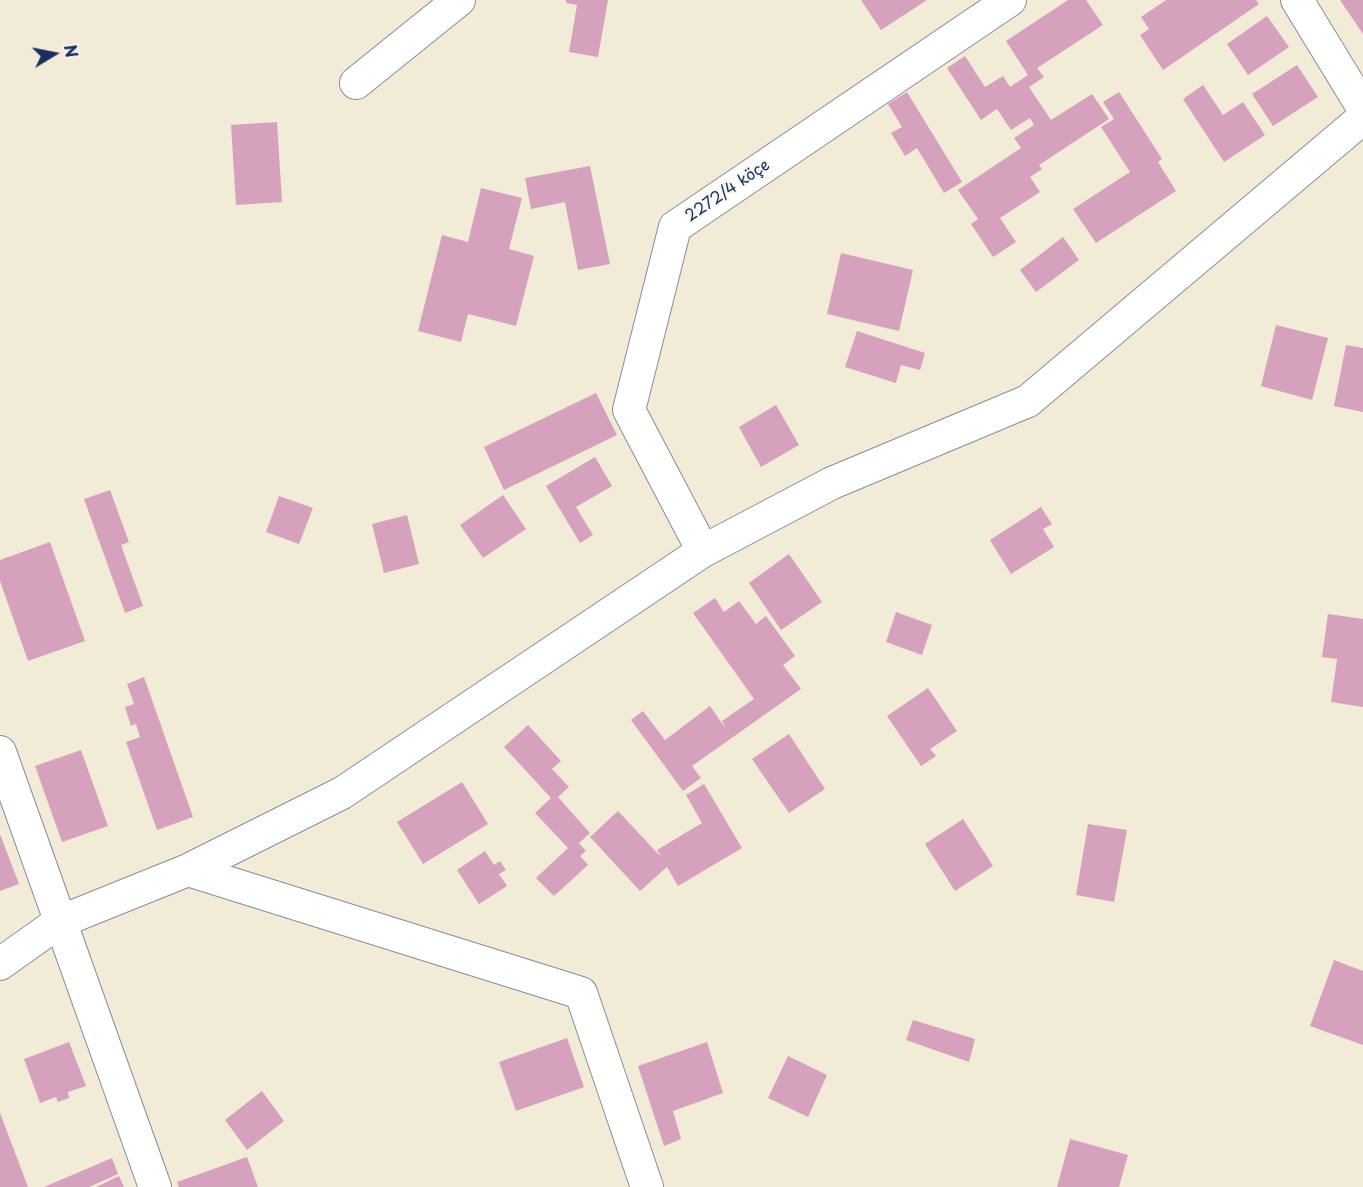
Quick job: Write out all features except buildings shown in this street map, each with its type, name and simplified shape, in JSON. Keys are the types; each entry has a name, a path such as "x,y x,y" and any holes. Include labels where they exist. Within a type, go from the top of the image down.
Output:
{"street":[{"path":"356,83 459,0"},
{"name":"2272/4 köçe","path":"703,551 629,410 675,227 1010,0"},
{"path":"1297,0 1363,108"},
{"path":"0,964 59,922 188,870 342,794 703,551 832,483 1028,401 1363,118"},
{"path":"0,752 155,1187"},
{"path":"188,870 581,993 647,1187"}]}
